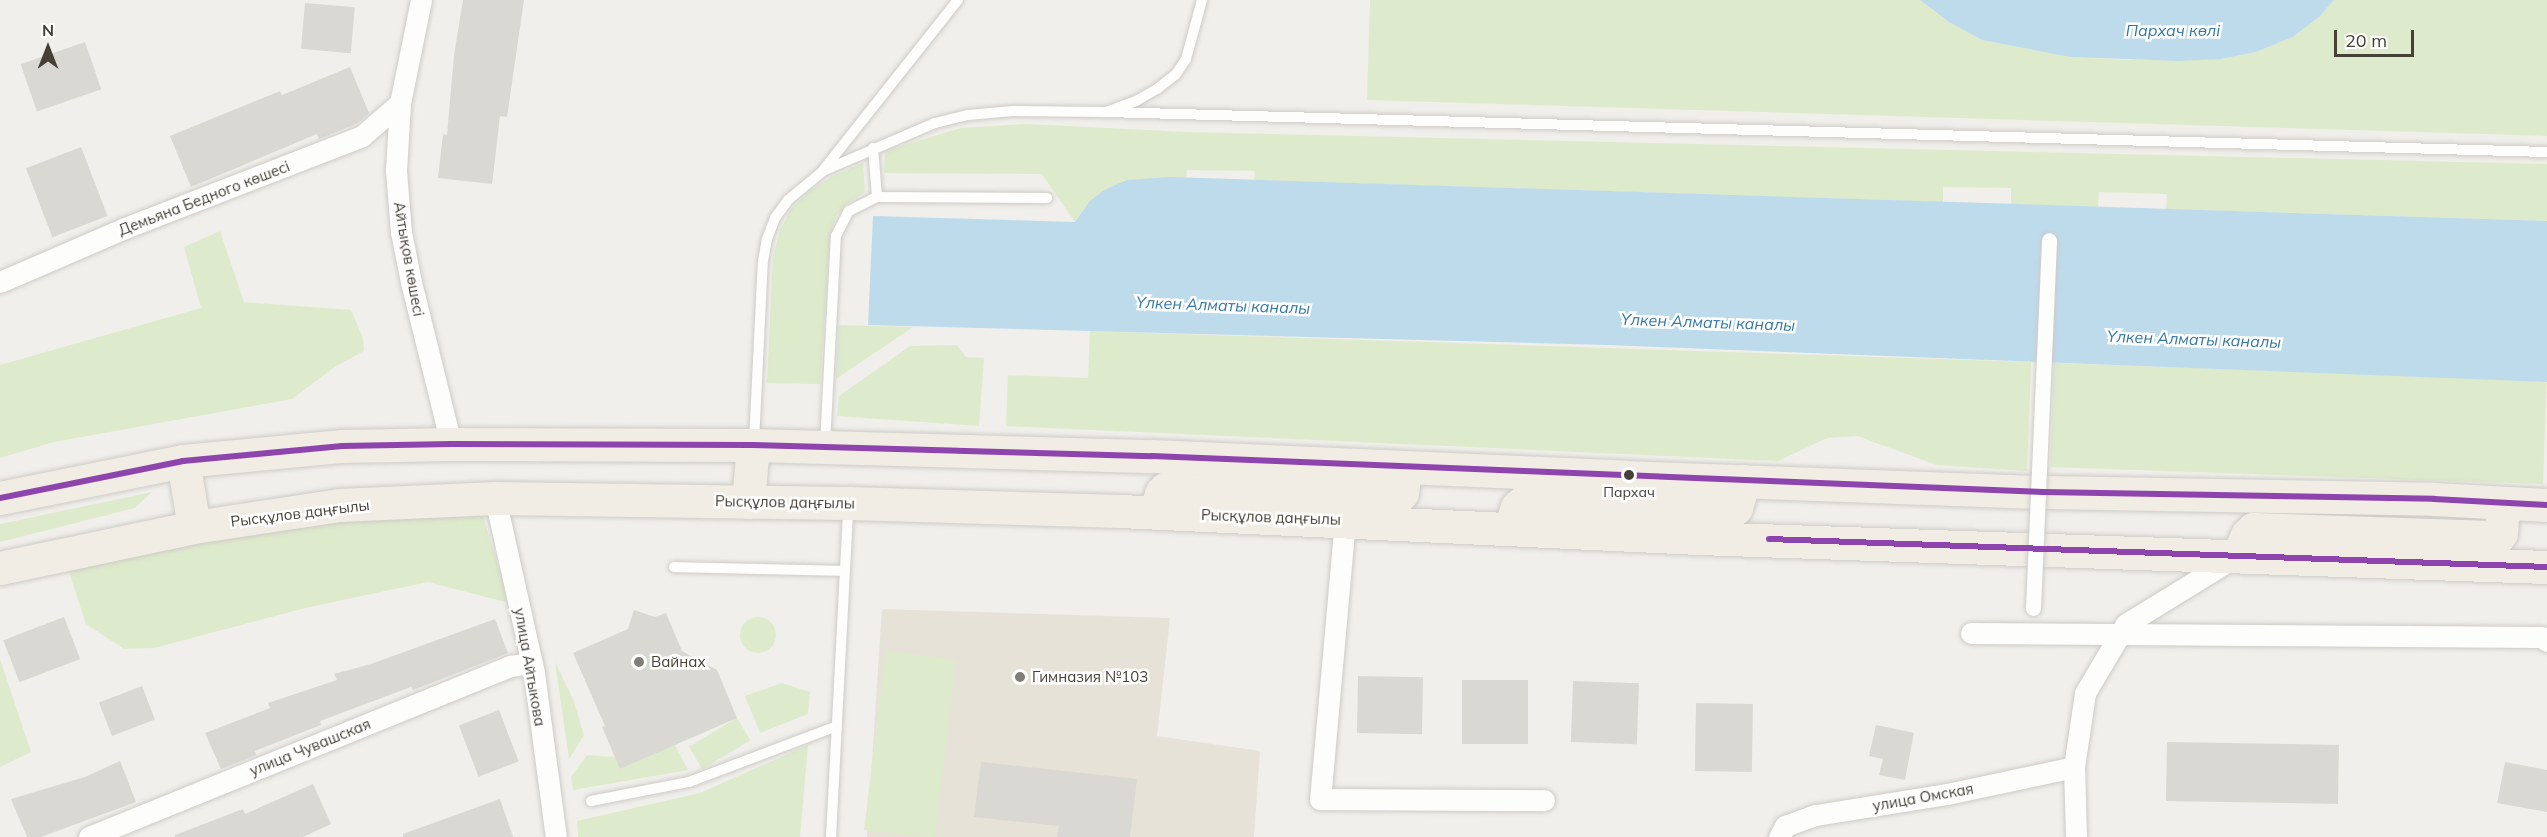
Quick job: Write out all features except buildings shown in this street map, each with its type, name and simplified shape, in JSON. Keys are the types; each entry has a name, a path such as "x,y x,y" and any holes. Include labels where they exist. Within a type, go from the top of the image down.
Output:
{"main road":[{"path":"0,498 183,461 342,446 451,444 753,445 1152,456 1743,481 2547,506"},
{"path":"748,502 753,445"},
{"path":"183,461 194,527"},
{"path":"1155,512 1161,493 1165,489 1394,498 1402,493 1405,467"},
{"path":"1510,528 1517,507 1523,502 1728,510 1736,508 1743,481"},
{"name":"Рысқұлов даңғылы","path":"0,568 194,527 339,505 495,498 849,503 1155,512 1699,538 2547,567"},
{"path":"2238,555 2247,535 2253,529 2498,537 2501,533 2502,517 2499,503"}],"street":[{"name":"Айтықов көшесі","path":"421,0 400,103 396,171 401,231 451,444"},
{"name":"Демьяна Бедного көшесі","path":"0,282 125,228 362,136 400,103"},
{"path":"2033,608 2049,240"},
{"name":"улица Айтыкова","path":"495,498 532,663 556,837"},
{"path":"1345,520 1320,799 1544,800"},
{"path":"2076,837 2074,767 2085,693 2120,632 2126,624 2238,555"},
{"path":"1971,633 2120,632 2541,637 2547,641"},
{"name":"улица Чувашская","path":"89,837 510,666 532,663"},
{"name":"улица Омская","path":"1779,837 1785,826 1816,815 1947,794 2074,767"}],"lane":[{"path":"753,445 767,238 775,218 788,200 823,171 958,0"},
{"path":"1106,112 1157,90 1176,74 1186,59 1202,0"},
{"path":"823,171 934,123 968,115 1012,111 2547,152"},
{"path":"873,148 877,197"},
{"path":"825,447 836,236 849,211 877,197 1047,198"},
{"path":"831,837 849,503"},
{"path":"674,567 844,571"},
{"path":"591,801 689,782 837,726"}],"shaded area":[{"name":"Гимназия №103","path":"882,609 1170,618 1157,736 1260,751 1254,837 867,837"}],"green space":[{"path":"1370,0 1920,0 1949,22 1982,40 2070,57 2130,60 2221,59 2256,52 2293,37 2320,16 2334,0 2547,0 2547,136 1367,100"},
{"path":"1027,124 1187,132 2547,164 2547,221 2166,209 2167,194 2099,192 2098,207 2011,204 2011,188 1943,187 1943,202 1254,180 1255,171 1187,170 1186,178 1127,180 1089,202 1075,222 1042,174 884,173 885,151 961,128"},
{"path":"863,163 865,192 848,203 837,215 830,234 820,384 767,383 773,256 780,230 791,209 811,190 833,176"},
{"path":"220,231 244,302 351,310 363,338 364,351 336,366 292,399 54,442 0,458 0,365 201,308 184,247"},
{"path":"839,325 913,327 836,379"},
{"path":"1090,331 2031,362 2027,471 1937,465 1857,436 1827,438 1778,461 1006,426 1008,375 1088,378"},
{"path":"957,345 966,357 984,358 979,426 837,416 839,396 910,346"},
{"path":"2054,363 2547,380 2543,484 2050,467"},
{"path":"152,492 135,508 0,542 0,524"},
{"path":"427,512 483,516 509,603 428,582 305,608 154,648 124,649 86,624 68,569 267,528"},
{"path":"758,617 771,622 776,635 771,648 758,653 745,648 740,635 745,622"},
{"path":"886,651 956,660 935,837 864,830"},
{"path":"0,659 31,752 0,767"},
{"path":"555,662 573,699 584,735 569,759"},
{"path":"782,683 810,692 808,714 760,733 745,696"},
{"path":"737,718 750,740 702,769 689,747"},
{"path":"675,745 688,770 573,790 571,777 587,755 615,757 620,769"},
{"path":"808,745 800,837 578,837 577,821 700,793"}],"water":[{"name":"Пархач көлі","path":"1920,0 2334,0 2320,16 2293,37 2256,52 2221,59 2178,61 2070,57 1982,40 1949,22"},
{"name":"Үлкен Алматы каналы","path":"1170,177 2547,221 2547,382 1607,345 868,325 873,216 1075,222 1089,202 1104,190 1127,180"}],"transit line":[{"path":"0,498 183,461 342,446 451,444 753,445 1152,456 2043,492 2434,499 2547,505"},
{"path":"1769,539 2547,567"}],"place":[{"name":"Пархач","path":"1629,475"},
{"name":"Вайнах","path":"639,662"},
{"name":"Гимназия №103","path":"1020,677"}]}
